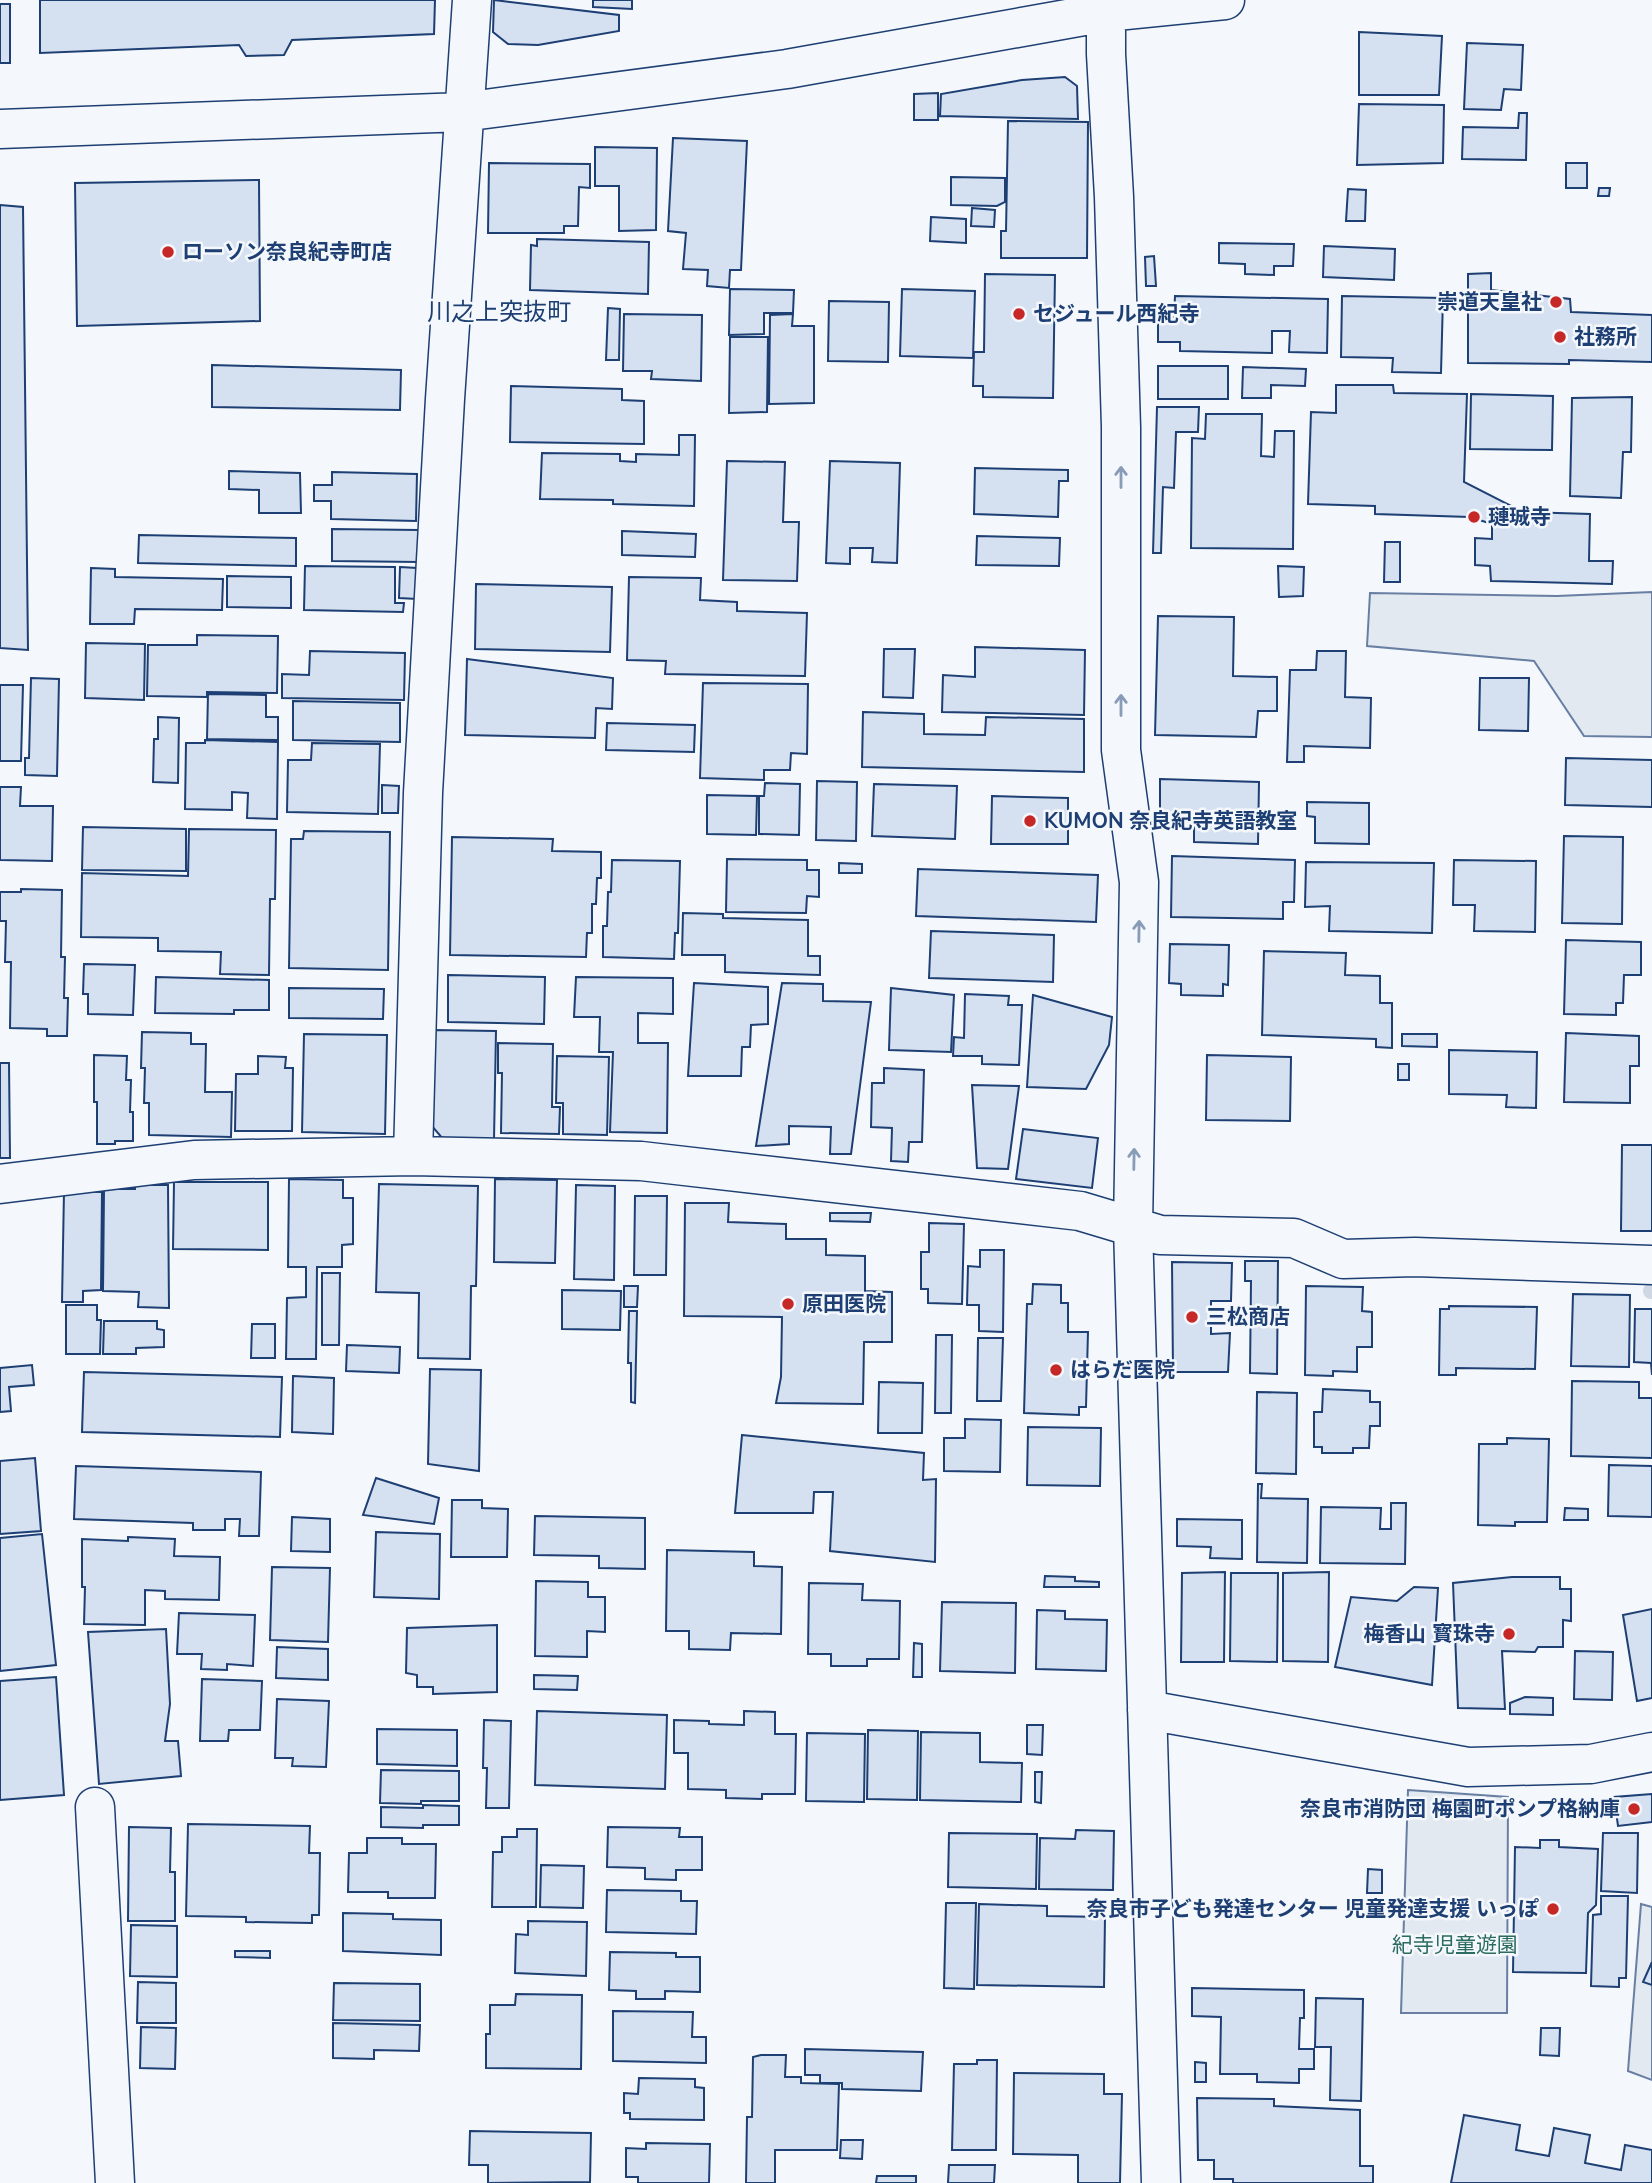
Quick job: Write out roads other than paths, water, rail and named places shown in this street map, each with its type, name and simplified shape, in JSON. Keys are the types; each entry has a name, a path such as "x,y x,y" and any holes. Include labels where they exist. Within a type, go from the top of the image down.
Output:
{"street":[{"path":"413,1156 423,793 472,0"},
{"path":"0,129 463,112 787,69 1105,6 1225,0"},
{"path":"1105,6 1121,426 1121,750 1139,882 1133,1227 1161,2183"},
{"path":"0,1184 194,1160 413,1156 641,1161 1080,1211 1160,1235 1294,1238 1343,1259 1415,1256 1652,1265"},
{"path":"1147,1710 1468,1768 1591,1764 1652,1752"},
{"path":"94,1807 115,2183"}],"place":[{"name":"ローソン奈良紀寺町店","path":"168,252"},
{"name":"崇道天皇社","path":"1556,302"},
{"name":"セジュール西紀寺","path":"1019,314"},
{"name":"社務所","path":"1560,337"},
{"name":"璉珹寺","path":"1474,517"},
{"name":"KUMON 奈良紀寺英語教室","path":"1030,821"},
{"name":"原田医院","path":"788,1304"},
{"name":"三松商店","path":"1192,1317"},
{"name":"はらだ医院","path":"1056,1370"},
{"name":"梅香山 寳珠寺","path":"1509,1634"},
{"name":"奈良市消防団 梅園町ポンプ格納庫","path":"1634,1809"},
{"name":"奈良市子ども発達センター 児童発達支援 いっぽ","path":"1553,1909"}],"district":[{"name":"川之上突抜町","path":"499,312"}],"park label":[{"name":"紀寺児童遊園","path":"1455,1945"}]}
